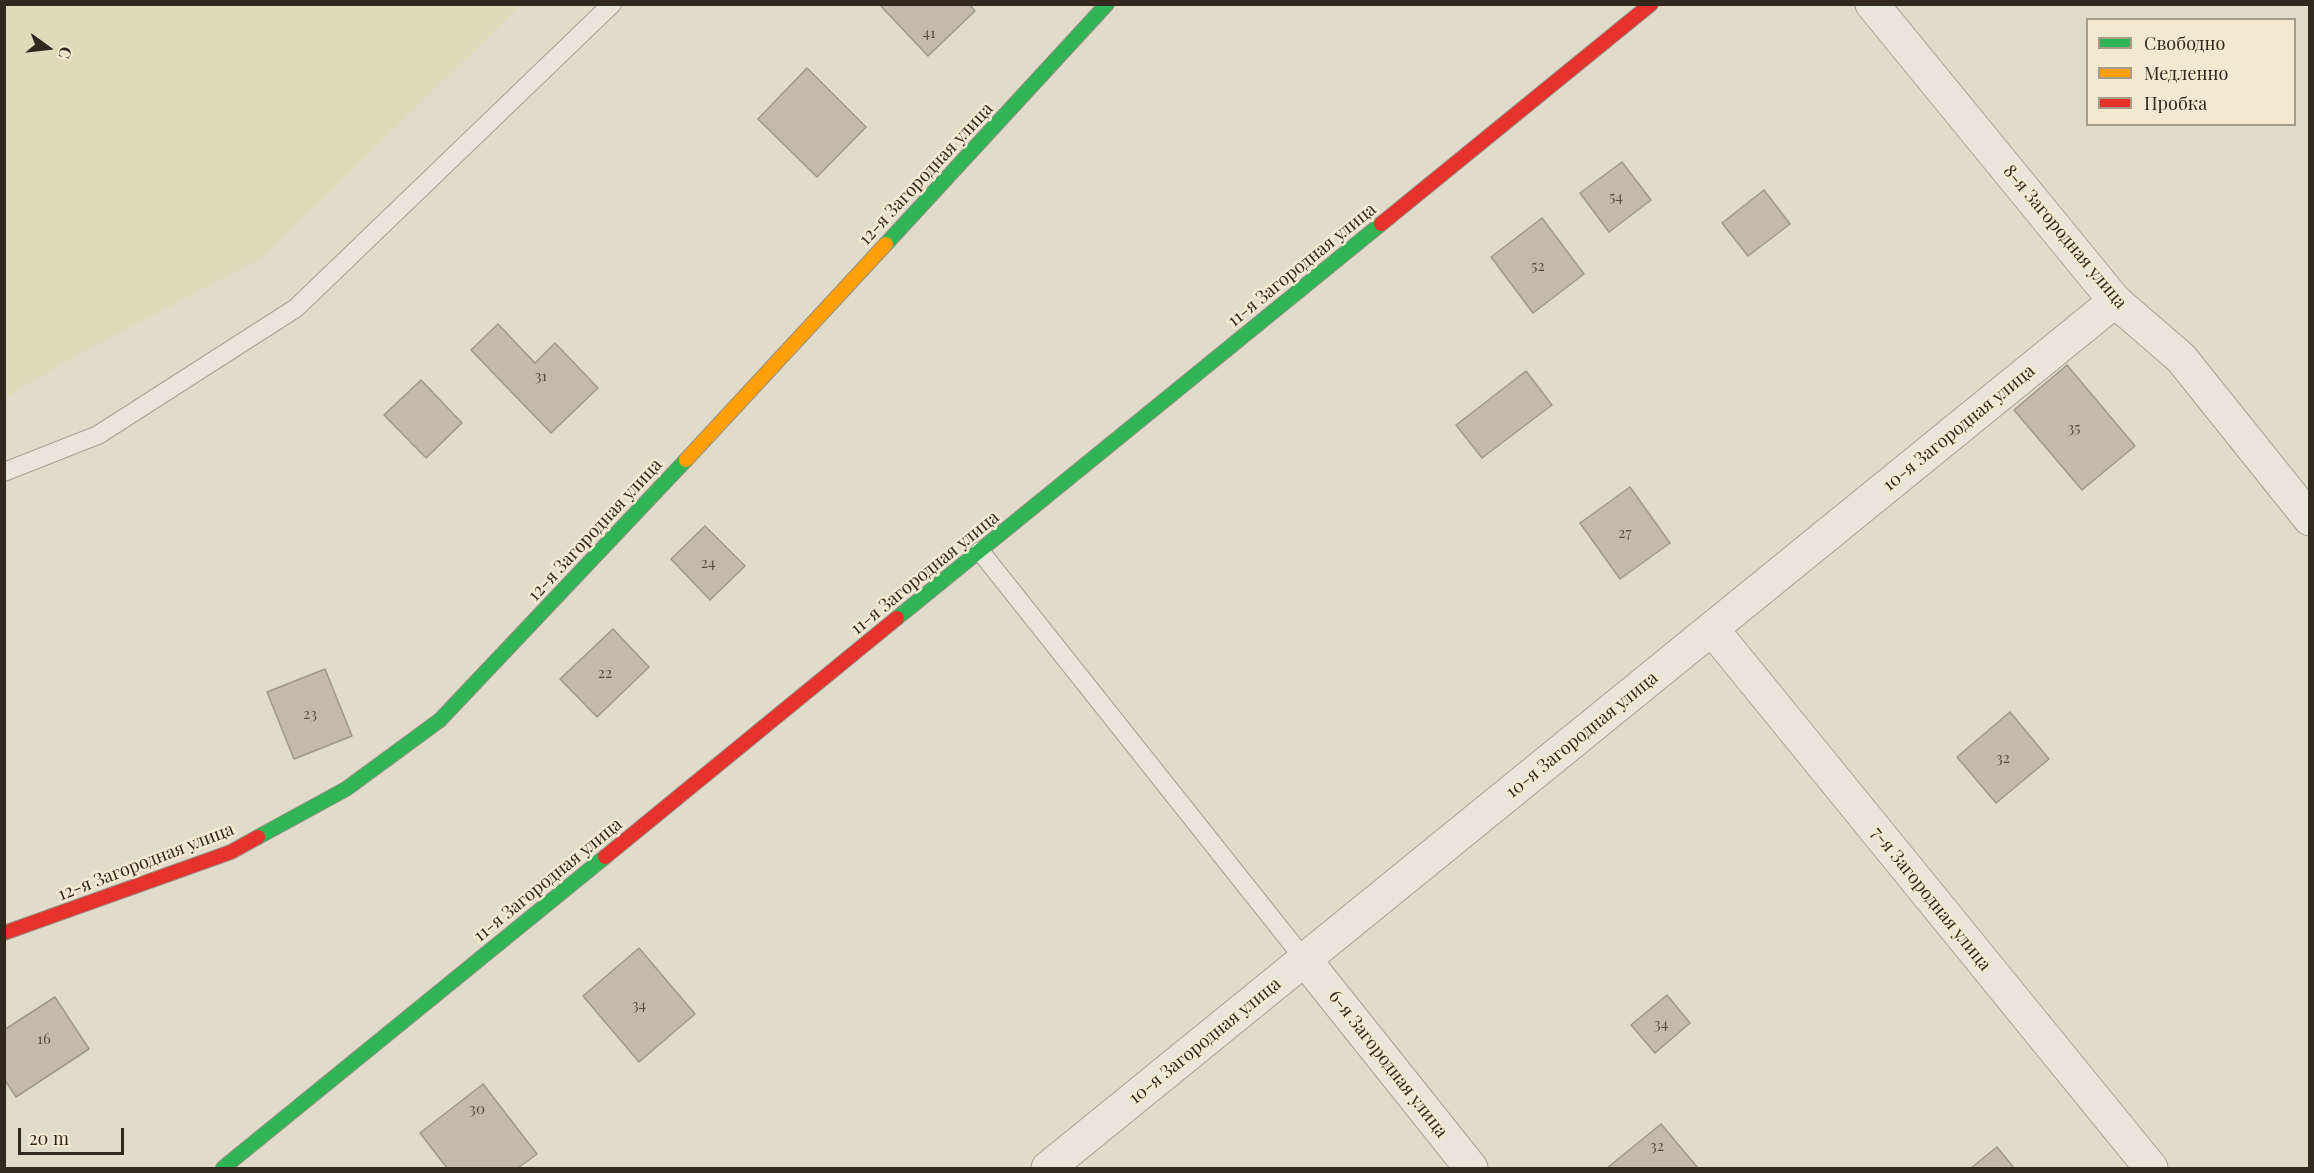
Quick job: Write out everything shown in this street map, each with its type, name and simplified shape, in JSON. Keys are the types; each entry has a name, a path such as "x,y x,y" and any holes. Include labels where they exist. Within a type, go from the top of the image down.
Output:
{"street":[{"name":"12-я Загородная улица","path":"4,933 231,852 346,789 440,720 722,422 1107,4"},
{"name":"11-я Загородная улица","path":"222,1168 1651,4"},
{"name":"8-я Загородная улица","path":"1872,4 2115,301 2181,358 2310,519"},
{"name":"10-я Загородная улица","path":"1048,1168 2115,301"},
{"name":"7-я Загородная улица","path":"1712,629 2151,1168"},
{"name":"6-я Загородная улица","path":"1305,960 1471,1168"}],"lane":[{"path":"4,472 98,435 296,308 612,4"},
{"path":"980,551 1305,960"}],"shaded area":[{"path":"5,4 520,5 264,257 79,354 5,398"}],"building":[{"path":"879,4 969,4 975,11 928,56"},
{"path":"807,68 866,127 817,177 758,119"},
{"path":"1622,162 1651,200 1609,232 1580,193"},
{"path":"1764,190 1790,224 1748,256 1722,223"},
{"path":"1542,218 1584,274 1533,313 1491,257"},
{"path":"498,324 535,363 555,343 598,388 551,433 471,350"},
{"path":"2067,365 2135,446 2082,490 2014,410"},
{"path":"1526,371 1552,405 1482,458 1456,425"},
{"path":"421,380 462,423 426,458 384,415"},
{"path":"1630,487 1670,543 1620,579 1580,523"},
{"path":"705,526 745,566 710,600 671,559"},
{"path":"613,629 649,667 597,717 560,679"},
{"path":"325,669 352,736 294,759 267,692"},
{"path":"2010,712 2049,759 1996,803 1957,757"},
{"path":"639,948 695,1014 639,1062 583,996"},
{"path":"1667,995 1690,1023 1655,1053 1631,1025"},
{"path":"55,997 89,1049 16,1097 4,1079 4,1030"},
{"path":"483,1084 537,1154 518,1168 447,1168 420,1133"},
{"path":"1661,1124 1698,1168 1607,1168"},
{"path":"1997,1147 2014,1168 1971,1168"}],"traffic: fast":[{"path":"886,244 1107,4"},
{"path":"897,618 1381,224"},
{"path":"258,837 346,789 440,720 686,460"},
{"path":"223,1168 605,857"}],"traffic: slow":[{"path":"686,460 886,244"}],"traffic: jam":[{"path":"1381,224 1651,4"},
{"path":"605,857 897,618"},
{"path":"4,933 231,852 258,837"}]}
